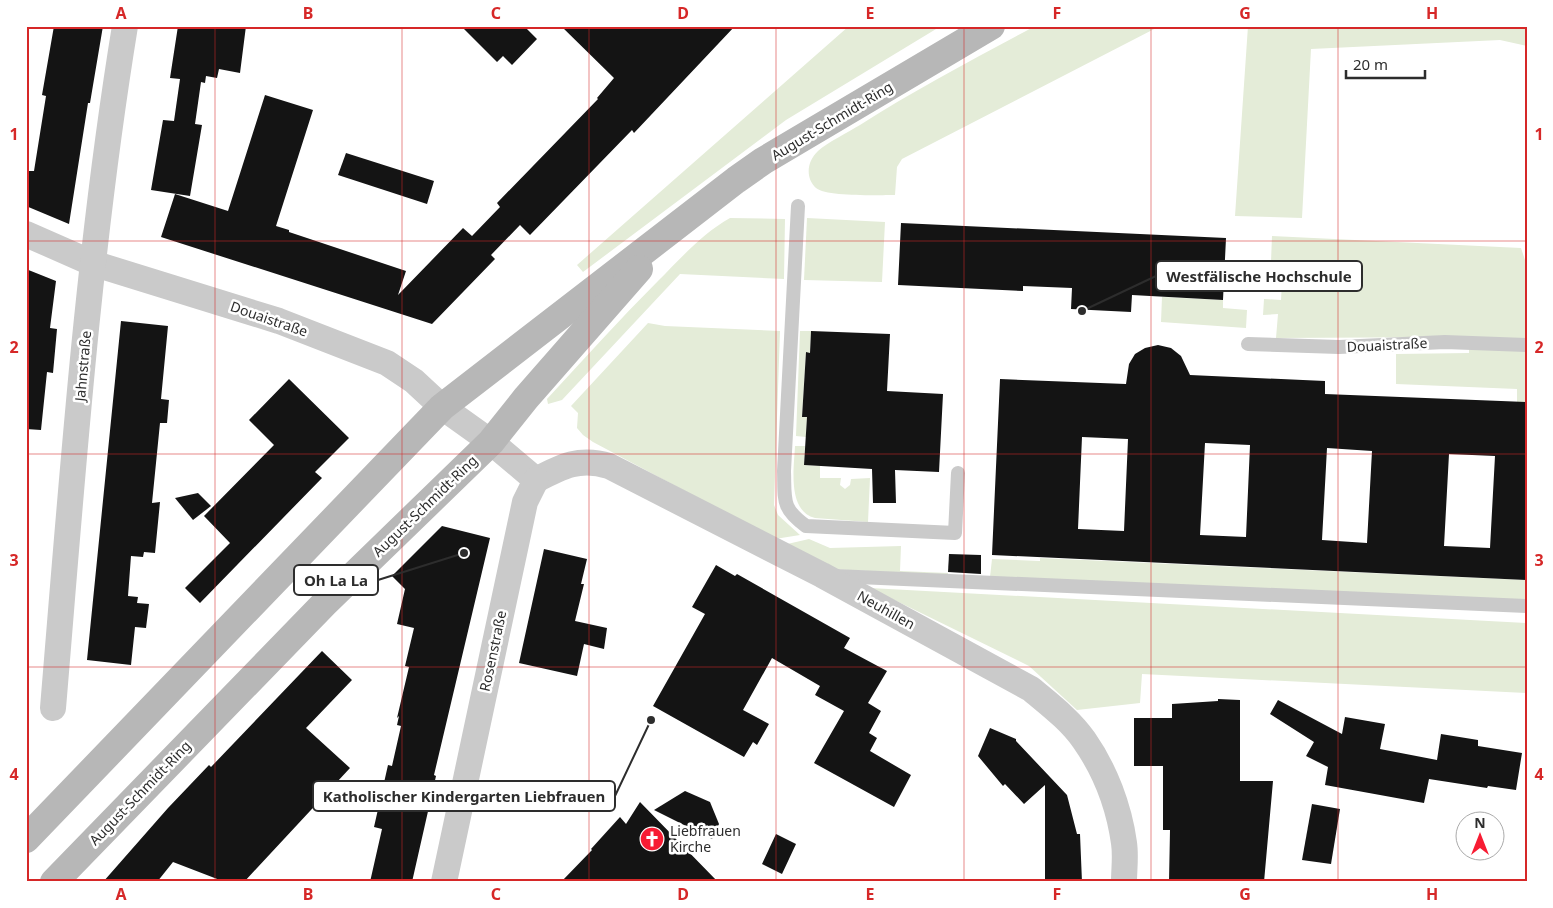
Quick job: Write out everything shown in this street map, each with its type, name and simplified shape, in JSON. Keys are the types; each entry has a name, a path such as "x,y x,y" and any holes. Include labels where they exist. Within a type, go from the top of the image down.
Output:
{"main road":[{"name":"August-Schmidt-Ring","path":"26,839 442,407 678,224 763,161 992,26"},
{"name":"August-Schmidt-Ring","path":"54,882 324,604 491,442 526,398 678,224"}],"street":[{"name":"Jahnstraße","path":"53,708 92,263 112,104 125,26"},
{"name":"Douaistraße","path":"26,234 92,263 279,321 387,364 414,381 442,407 491,442"},
{"path":"491,442 536,480"},
{"name":"Neuhillen","path":"536,480 558,468 581,462 597,462 609,466 822,575 1031,689 1060,714 1084,739 1104,772 1115,804 1125,844 1124,882"},
{"name":"Rosenstraße","path":"444,882 525,502 536,480"}],"lane":[{"path":"798,206 784,471 785,503 794,518 806,526 955,532 958,473"},
{"name":"Douaistraße","path":"1248,344 1339,347 1445,342 1527,345"},
{"path":"822,575 1527,606"}],"green space":[{"path":"849,26 941,26 786,120 583,272 577,265"},
{"path":"1035,26 1160,26 902,159 897,167 895,195 831,193 822,191 812,184 809,175 810,164 814,155 822,148 924,86"},
{"path":"1248,26 1527,26 1527,46 1500,40 1311,49 1302,218 1235,216"},
{"path":"730,218 785,219 784,279 680,274 562,400 548,404 547,399 683,255"},
{"path":"807,218 885,222 882,282 804,280"},
{"path":"1272,236 1521,248 1527,266 1527,402 1517,402 1517,389 1396,384 1396,354 1469,353 1469,337 1276,338 1278,314 1263,315 1264,299 1281,300 1283,263 1271,262"},
{"path":"1162,297 1223,300 1223,308 1247,310 1246,328 1161,322"},
{"path":"648,323 665,326 780,331 774,505 778,515 800,535 775,539 593,442 577,428 578,413 571,406"},
{"path":"800,331 811,331 810,353 806,353 802,416 807,417 806,437 796,436"},
{"path":"795,446 805,446 804,465 820,466 820,478 841,478 840,485 845,489 850,485 851,479 870,478 868,522 815,518 806,514 800,507 794,488"},
{"path":"809,539 830,548 901,546 900,571 948,573 948,575 829,569 783,545"},
{"path":"1040,558 1527,580 1527,601 990,577 992,559 1040,561"},
{"path":"870,588 1527,623 1527,693 1142,674 1140,703 1077,710 1029,666"}],"building":[{"path":"54,26 103,26 90,103 88,103 69,224 26,206 26,171 34,171 46,96 42,95"},
{"path":"178,26 246,26 240,73 219,69 217,78 206,76 205,83 201,82 195,124 202,125 190,196 151,190 163,120 174,121 180,79 170,78"},
{"path":"461,26 524,26 537,39 512,65 503,56 497,62"},
{"path":"561,26 735,26 634,133 632,130 530,235 520,225 491,255 495,259 432,324 161,237 175,194 228,211 265,95 313,110 276,226 406,271 398,295 463,228 472,236 500,207 497,203 598,99 614,78"},
{"path":"346,153 434,181 427,204 338,175"},
{"path":"901,223 1226,238 1223,300 1132,295 1131,312 1071,309 1072,288 1023,286 1023,291 898,285"},
{"path":"26,269 56,281 50,328 57,329 53,373 47,372 41,430 26,429"},
{"path":"121,321 168,326 161,399 169,400 167,423 160,423 152,503 160,502 155,553 144,552 143,557 131,556 128,596 138,597 137,603 149,604 146,628 135,627 131,665 87,660"},
{"path":"811,331 890,334 887,391 943,394 939,472 895,470 896,503 873,503 872,469 804,465 807,417 802,417 806,352 810,353"},
{"path":"1158,345 1171,348 1181,356 1190,375 1325,381 1325,394 1527,402 1527,580 992,555 1000,379 1126,384 1129,364 1135,354 1145,348","holes":["1082,437 1128,439 1124,531 1078,529","1205,443 1250,445 1246,537 1200,535","1327,448 1372,451 1367,543 1322,540","1449,454 1495,456 1490,548 1444,546"]},
{"path":"289,379 349,438 315,472 322,478 200,603 185,588 230,543 204,516 274,445 249,420"},
{"path":"198,493 211,506 193,520 175,498"},
{"path":"442,526 490,538 434,775 436,776 412,882 370,882 382,829 374,827 388,765 392,766 401,726 397,725 399,716 397,718 409,667 405,666 414,628 397,624 405,589 392,576"},
{"path":"544,549 587,559 581,584 584,584 575,621 607,628 604,649 584,644 577,676 519,663"},
{"path":"949,554 981,555 981,574 948,572"},
{"path":"716,565 735,576 737,574 850,638 844,648 887,671 868,703 881,711 869,733 877,738 870,751 911,775 894,807 814,763 844,711 815,695 820,686 772,658 743,710 769,724 757,745 753,742 744,757 653,706 705,614 692,607"},
{"path":"322,651 352,680 306,728 350,768 244,882 225,882 173,862 157,882 103,882 168,808 209,765 211,767"},
{"path":"1218,699 1240,700 1240,781 1273,781 1264,882 1169,882 1170,830 1163,830 1163,766 1134,766 1134,718 1172,718 1172,704 1218,701"},
{"path":"1278,700 1342,734 1345,717 1385,724 1380,749 1437,760 1441,734 1478,740 1478,746 1522,753 1516,790 1488,786 1487,788 1429,779 1424,803 1325,785 1328,767 1306,756 1314,742 1270,714"},
{"path":"990,728 1016,739 1067,795 1077,834 1080,834 1082,882 1045,882 1045,785 1024,804 1005,784 1003,786 978,756"},
{"path":"685,791 710,802 719,824 712,839 654,810"},
{"name":"Liebfrauen Kirche","path":"640,802 718,882 561,882 620,817 626,824"},
{"path":"1312,804 1340,809 1331,864 1302,860"},
{"path":"776,834 796,844 782,874 762,864"}],"place":[{"name":"Westfälische Hochschule","path":"1082,311"},
{"name":"Oh La La","path":"464,553"},
{"name":"Katholischer Kindergarten Liebfrauen","path":"651,720"},
{"name":"Liebfrauen Kirche","path":"652,839"}]}
